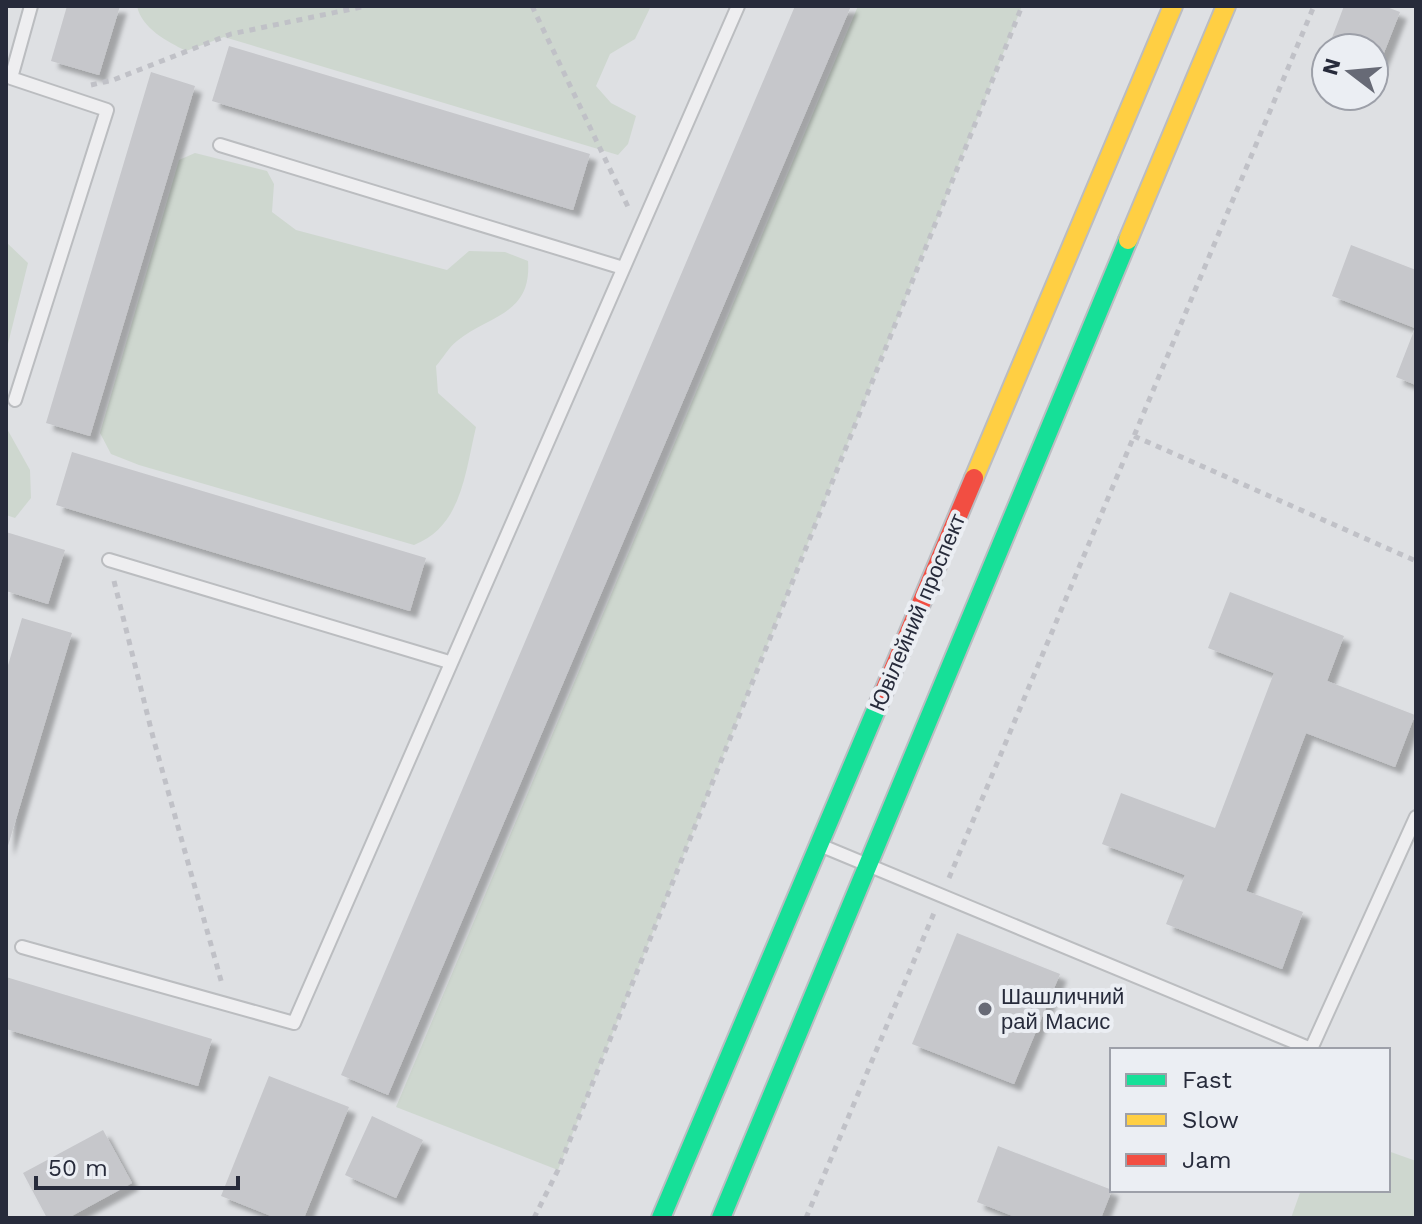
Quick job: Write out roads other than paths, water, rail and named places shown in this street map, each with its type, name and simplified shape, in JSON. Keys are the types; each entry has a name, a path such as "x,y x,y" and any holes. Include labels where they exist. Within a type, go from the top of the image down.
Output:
{"main road":[{"name":"Ювілейний проспект","path":"661,1218 1173,6"},
{"path":"721,1218 1226,6"}],"lane":[{"path":"15,400 107,110 11,78 31,6"},
{"path":"22,947 294,1023 738,6"},
{"path":"220,145 623,268"},
{"path":"109,560 449,662"},
{"path":"1311,1048 1416,817"},
{"path":"819,844 1309,1048"}],"place":[{"name":"Шашличний рай Масис","path":"985,1009"}]}
